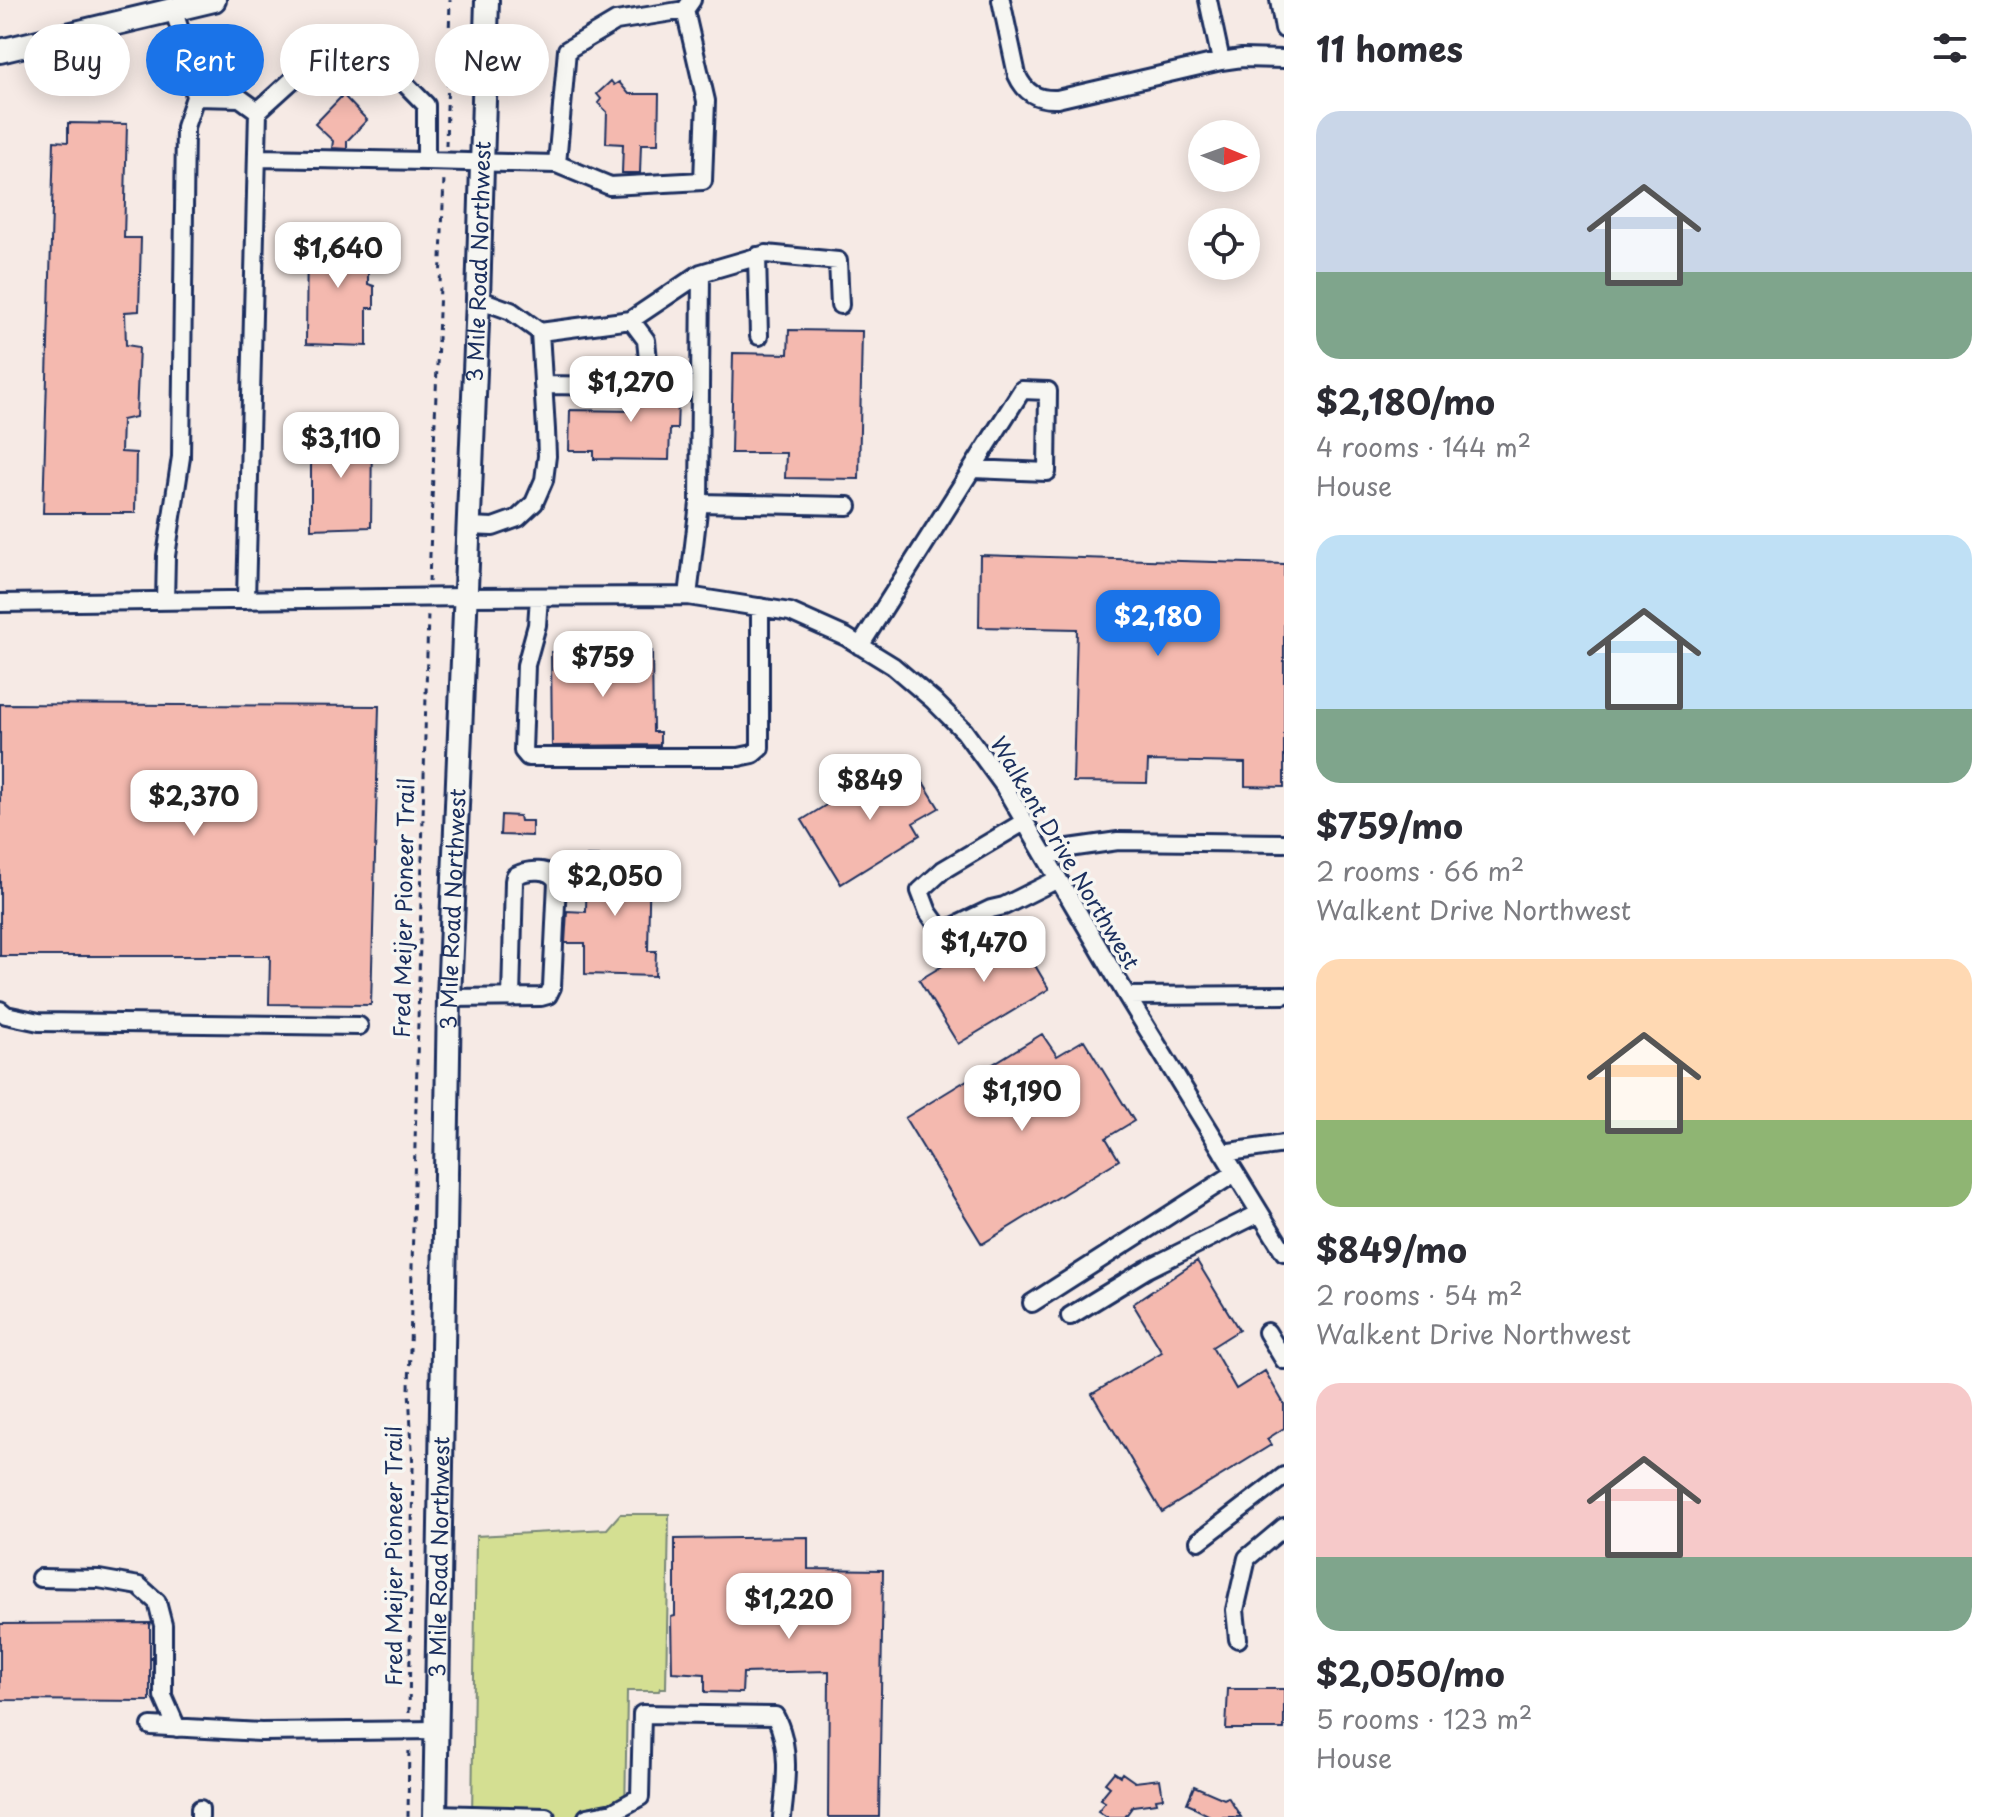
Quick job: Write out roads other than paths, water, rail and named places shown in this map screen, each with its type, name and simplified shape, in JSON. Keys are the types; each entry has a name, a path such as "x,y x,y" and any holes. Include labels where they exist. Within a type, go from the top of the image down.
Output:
{"main road":[{"path":"0,51 214,0"},
{"name":"3 Mile Road Northwest","path":"435,1816 449,998 487,0"}],"street":[{"path":"1001,0 1021,83 1029,92 1043,99 1057,99 1221,61 1284,59"},
{"path":"1208,0 1221,61"},
{"path":"1279,0 1284,29"},
{"path":"257,158 557,164 610,186 703,181 706,101 688,5 616,21 567,50 557,164"},
{"path":"165,601 166,556 181,457 185,127 195,97 173,9"},
{"path":"246,600 258,111 332,44 347,37 362,40 426,105 426,161"},
{"path":"195,97 240,98 258,111"},
{"path":"478,299 511,311 540,332 631,320 701,273 766,254 838,261 840,305"},
{"path":"757,256 759,336"},
{"path":"688,596 699,503 701,273"},
{"path":"631,320 646,340 649,370"},
{"path":"468,526 493,527 518,518 534,503 544,480 547,456 540,332"},
{"path":"543,385 620,386"},
{"path":"860,646 1022,390 1048,391 1047,472 973,469"},
{"path":"699,503 848,506"},
{"name":"Walkent Drive Northwest","path":"0,603 688,596 790,612 846,637 893,666 934,701 964,731 1002,783 1127,996 1284,1252"},
{"path":"539,597 537,625 526,665 523,751 528,757 739,757 753,754 760,748 760,607"},
{"path":"1024,822 943,870 920,891 928,912 938,926 949,929 1058,879"},
{"path":"1046,858 1069,848 1118,841 1284,843"},
{"path":"449,998 511,998 548,995 552,987 557,882 554,875 547,871 515,876 511,998"},
{"path":"1127,996 1284,995"},
{"path":"0,1010 6,1015 39,1022 359,1026"},
{"path":"1223,1153 1284,1144"},
{"path":"1032,1303 1235,1173"},
{"path":"1070,1316 1147,1269 1260,1213"},
{"path":"1267,1332 1284,1360"},
{"path":"1199,1541 1284,1476"},
{"path":"1238,1639 1235,1610 1247,1558 1284,1527"},
{"path":"40,1578 99,1579 139,1586 157,1602 163,1625 163,1696 177,1728"},
{"path":"587,1817 613,1812 640,1797 642,1714 775,1716 783,1729 786,1765 782,1817"},
{"path":"151,1726 261,1732 437,1730"},
{"path":"435,1816 546,1817"}]}
